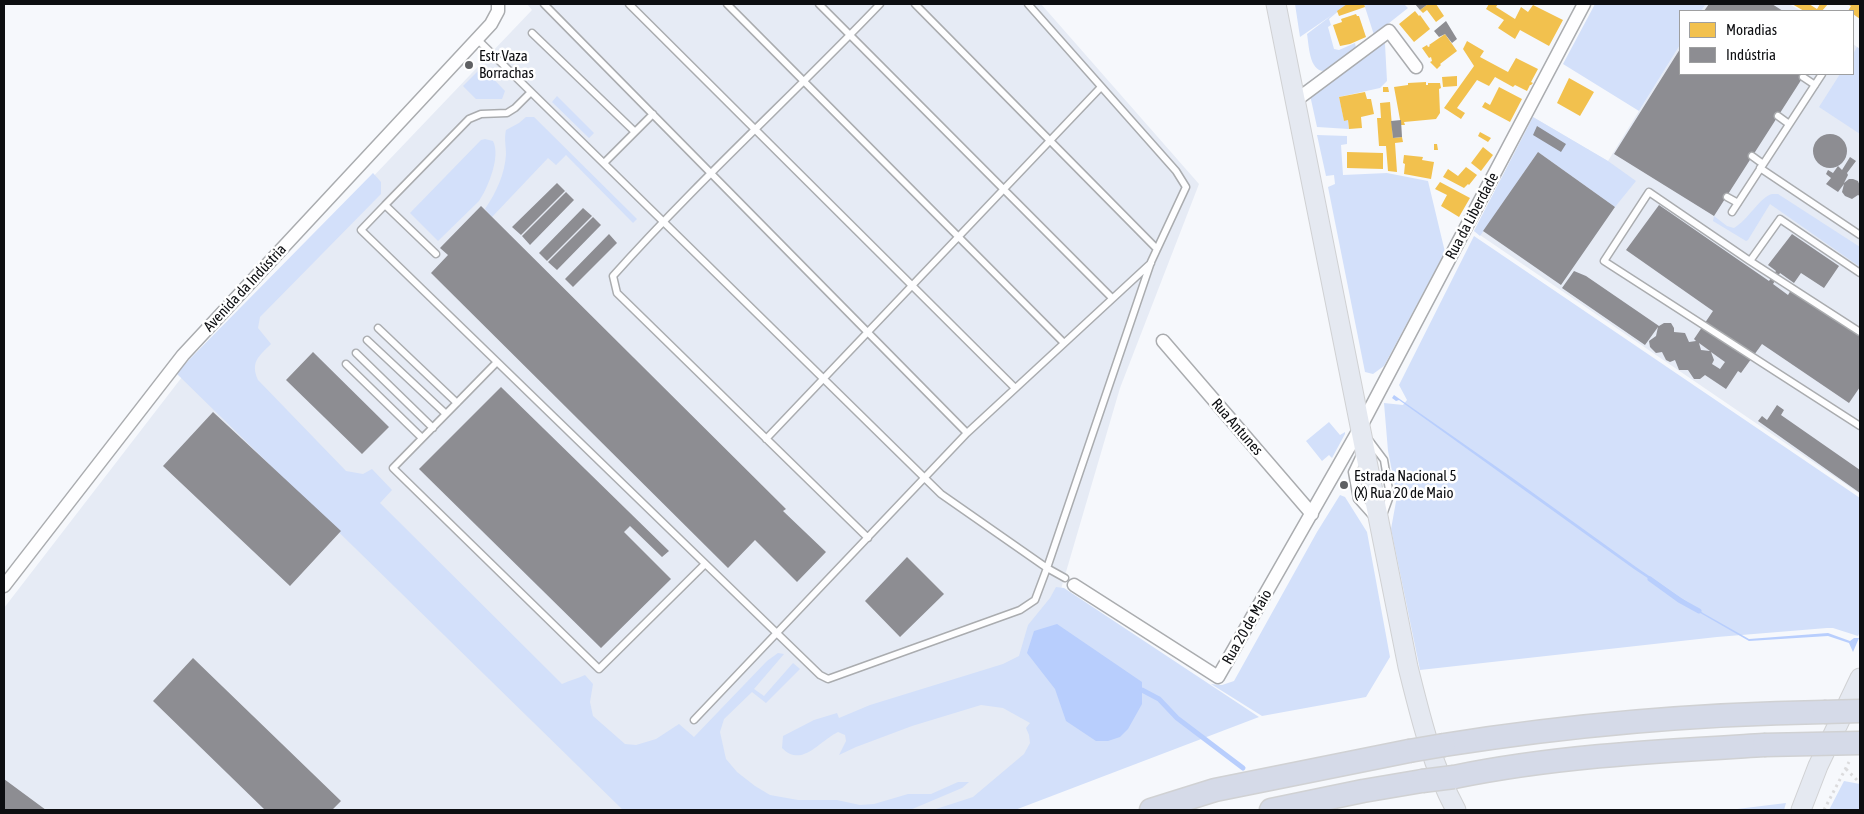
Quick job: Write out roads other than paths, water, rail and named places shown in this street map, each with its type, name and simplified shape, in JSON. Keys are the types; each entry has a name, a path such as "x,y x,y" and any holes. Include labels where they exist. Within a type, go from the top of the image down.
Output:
{"highway":[{"path":"1151,810 1215,790 1444,745 1603,724 1732,714 1860,711"},
{"path":"1271,810 1363,791 1481,771 1647,752 1764,744 1856,749"}],"main road":[{"path":"1278,5 1295,101 1408,667 1438,770 1456,810"},
{"path":"1799,810 1860,678"}],"street":[{"name":"Avenida da Indústria","path":"4,586 183,354 491,24 498,11 498,4"},
{"name":"Rua da Liberdade","path":"1360,428 1584,4"},
{"path":"1295,101 1389,31 1416,67"},
{"name":"Rua Antunes","path":"1163,341 1312,514"},
{"name":"Rua 20 de Maio","path":"1069,581 1218,677 1360,428"}],"lane":[{"path":"544,4 967,433"},
{"path":"629,4 1015,388"},
{"path":"727,4 1064,343"},
{"path":"819,4 1112,298"},
{"path":"868,538 617,293 613,276 710,173 805,82 880,4"},
{"path":"915,4 1158,249"},
{"path":"531,92 515,108 507,113 481,114 469,119 361,230 776,634 820,676 828,679 1020,610 1036,600 1151,262 1186,187 1176,172 1028,4"},
{"path":"532,34 634,131"},
{"path":"477,39 941,494 1047,568 1069,581"},
{"path":"1732,212 1821,75"},
{"path":"1803,77 1815,85"},
{"path":"766,439 1101,87"},
{"path":"604,163 653,114"},
{"path":"1778,116 1789,124"},
{"path":"1752,156 1762,166 1860,235"},
{"path":"1860,332 1750,261 1649,192 1604,260 1860,426"},
{"path":"1727,197 1738,203"},
{"path":"385,205 436,254"},
{"path":"1750,261 1780,219 1860,273"},
{"path":"694,720 967,433 1151,262"},
{"path":"378,328 457,403"},
{"path":"367,340 446,414"},
{"path":"356,353 433,428"},
{"path":"497,362 393,468 599,669 705,564"},
{"path":"346,364 422,438"},
{"path":"1360,428 1384,460 1390,496 1380,525"}],"water":[{"path":"1394,395 1636,567 1703,613 1749,639 1828,633 1850,641 1854,638 1859,638 1853,652 1849,643 1828,636 1749,641 1702,614 1634,569 1399,400 1396,401 1392,398"},
{"path":"1057,624 1142,682 1142,704 1128,729 1120,737 1108,741 1096,741 1066,721 1055,689 1027,653 1034,631"}],"waterway":[{"path":"1650,579 1679,600 1699,611"},
{"path":"1142,690 1159,699 1177,718 1243,768"}],"place":[{"name":"Estr Vaza Borrachas","path":"469,65"},
{"name":"Estrada Nacional 5 (X) Rua 20 de Maio","path":"1344,485"}]}
